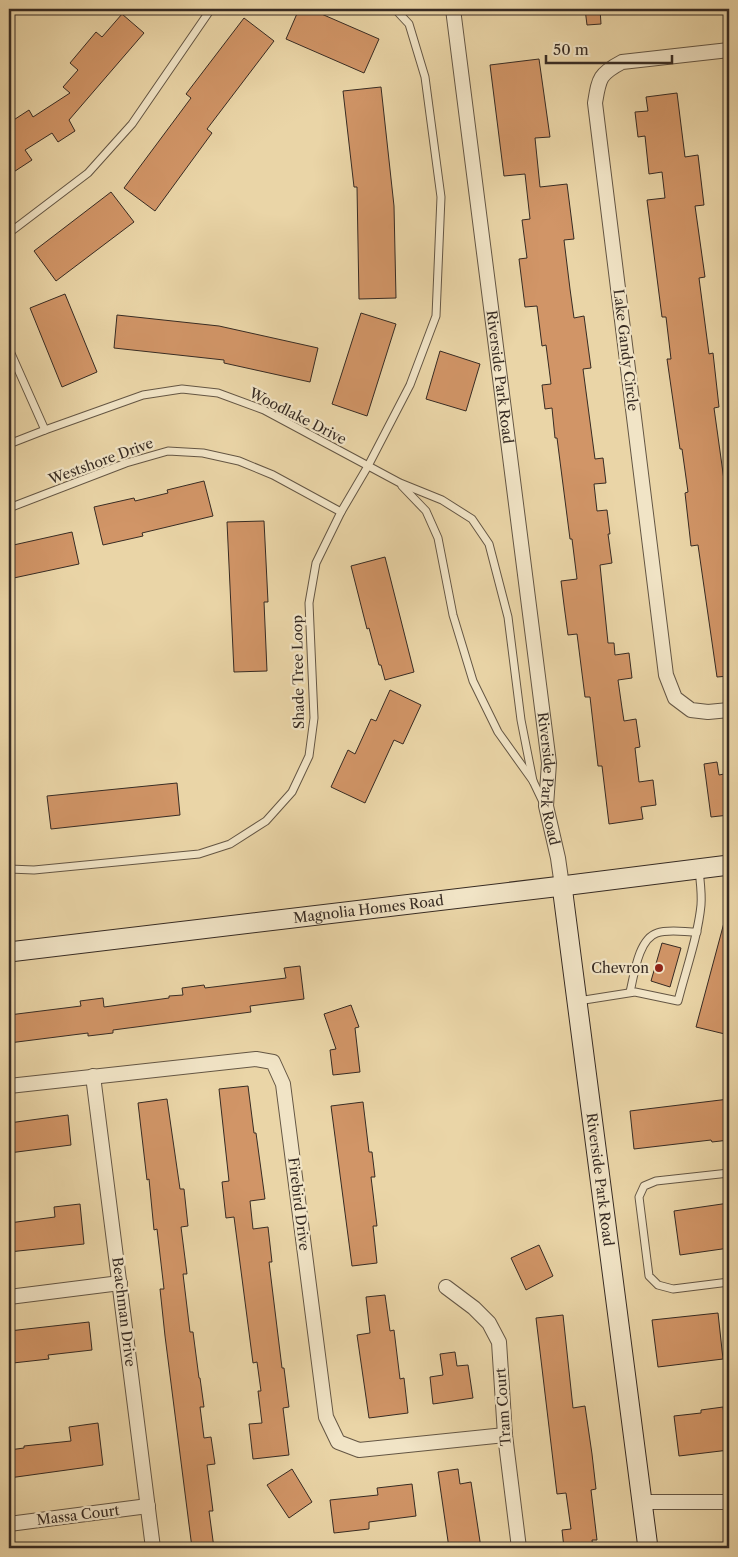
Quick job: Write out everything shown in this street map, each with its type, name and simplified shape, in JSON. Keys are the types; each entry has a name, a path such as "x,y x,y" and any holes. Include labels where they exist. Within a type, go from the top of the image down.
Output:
{"street":[{"name":"Riverside Park Road","path":"453,9 548,763 546,806 558,858 562,886 648,1548"},
{"name":"Lake Gandy Circle","path":"729,50 622,62 606,70 599,82 595,103 666,675 675,698 692,710 708,712 729,710"},
{"name":"Magnolia Homes Road","path":"9,952 729,865"},
{"name":"Firebird Drive","path":"9,1086 256,1059 273,1062 283,1084 326,1417 338,1442 359,1450 505,1435"},
{"name":"Beachman Drive","path":"94,1076 153,1548"},
{"path":"9,1296 120,1283"},
{"name":"Tram Court","path":"446,1287 474,1308 489,1324 499,1342 505,1435 519,1548"},
{"path":"642,1502 729,1502"},
{"name":"Massa Court","path":"9,1524 148,1506"}],"lane":[{"path":"9,233 88,173 132,124 211,9"},
{"name":"Shade Tree Loop","path":"9,869 34,870 199,854 230,844 266,821 292,792 309,756 314,718 309,603 316,563 341,512 368,466 410,385 436,316 441,197 425,77 409,24 395,9"},
{"path":"9,349 45,430"},
{"name":"Woodlake Drive","path":"9,444 143,395 182,389 218,393 264,410 400,483 442,500 472,519 489,544 508,617 521,720 533,781"},
{"name":"Westshore Drive","path":"9,508 126,463 168,451 203,453 239,461 273,475 341,512"},
{"name":"Woodlake Drive","path":"400,483 426,511 438,538 453,615 473,681 498,732 533,781 546,806"},
{"path":"577,1001 630,992 641,992 678,1001 696,932 701,904 699,869"},
{"path":"630,992 638,958 643,944 648,937 664,932 696,932"},
{"path":"729,1173 656,1181 644,1186 639,1197 649,1276 658,1285 673,1289 729,1282"}],"building":[{"path":"299,9 310,9 379,39 364,73 286,39"},
{"path":"585,9 600,9 601,24 587,25"},
{"path":"122,14 144,33 69,120 75,131 58,142 52,133 25,150 32,160 9,175 9,123 29,110 33,117 70,93 63,87 78,70 70,63 96,32 102,37"},
{"path":"244,18 274,41 207,129 212,133 155,211 124,188 191,98 186,94"},
{"path":"539,59 550,137 535,138 540,187 567,184 574,239 564,240 570,289 574,318 584,316 591,368 583,369 595,459 603,458 606,483 594,484 597,511 607,510 610,534 608,534 612,563 600,565 608,643 614,643 615,655 629,653 632,678 618,680 624,721 636,719 640,747 635,748 639,782 653,780 656,805 641,807 643,819 609,824 602,766 598,766 590,697 585,697 577,634 568,635 564,605 561,581 577,579 552,408 545,409 542,385 551,384 546,345 542,346 537,306 525,307 519,259 527,258 522,220 530,219 525,174 504,176 490,65"},
{"path":"381,87 394,206 396,298 359,299 357,187 354,187 343,91"},
{"path":"677,93 685,157 698,155 704,205 695,206 705,277 699,278 709,354 713,353 719,407 714,408 729,516 729,676 717,677 698,545 691,546 685,493 688,492 667,359 671,359 666,317 662,317 647,200 665,198 662,172 649,174 645,136 638,137 635,112 648,111 646,97"},
{"path":"111,192 134,222 56,281 34,251"},
{"path":"65,294 97,372 62,387 30,308"},
{"path":"361,313 396,324 367,416 332,404"},
{"path":"117,315 219,326 318,348 310,382 224,363 224,360 114,348"},
{"path":"440,351 480,364 466,411 426,399"},
{"path":"204,481 213,516 142,533 143,536 103,545 94,507 134,498 135,501 168,493 167,490"},
{"path":"264,521 268,602 264,602 267,671 234,672 227,522"},
{"path":"72,532 79,564 9,579 9,546"},
{"path":"385,557 414,672 385,680 369,628 367,629 351,566"},
{"path":"390,690 421,705 403,744 394,740 365,803 331,787 348,750 355,754 371,719 376,721"},
{"path":"717,762 719,775 729,773 729,815 711,817 704,764"},
{"path":"177,783 180,815 51,829 47,796"},
{"path":"725,919 729,920 729,1035 696,1027"},
{"path":"662,943 681,948 670,987 651,981"},
{"path":"300,966 304,999 250,1006 251,1012 113,1030 113,1033 88,1036 88,1033 9,1043 9,1015 81,1006 80,1001 103,998 104,1007 169,998 169,996 183,995 182,988 204,985 205,988 286,978 284,968"},
{"path":"351,1005 359,1027 355,1028 360,1072 333,1075 330,1050 336,1049 324,1014"},
{"path":"248,1086 265,1199 250,1201 253,1229 268,1227 272,1262 269,1262 282,1368 284,1368 289,1407 283,1408 289,1455 253,1459 249,1424 262,1423 258,1391 261,1391 257,1362 253,1363 234,1217 226,1218 222,1182 229,1181 219,1089"},
{"path":"167,1099 180,1189 184,1189 188,1226 181,1227 187,1274 183,1274 190,1332 193,1332 204,1407 200,1407 204,1438 211,1437 215,1464 207,1465 213,1511 209,1511 214,1548 192,1548 165,1336 160,1289 164,1289 157,1229 154,1230 138,1103"},
{"path":"729,1099 729,1140 712,1142 711,1140 634,1149 630,1111"},
{"path":"363,1102 369,1152 372,1152 375,1177 371,1177 377,1226 373,1226 377,1263 352,1266 331,1106"},
{"path":"68,1115 71,1145 9,1153 9,1123"},
{"path":"729,1203 729,1248 680,1255 674,1211"},
{"path":"80,1204 84,1244 9,1252 9,1223 55,1217 54,1207"},
{"path":"539,1245 553,1276 526,1290 511,1258"},
{"path":"385,1295 390,1331 394,1330 400,1379 404,1378 408,1413 369,1418 357,1335 370,1333 366,1297"},
{"path":"718,1313 723,1359 658,1367 652,1320"},
{"path":"563,1315 573,1408 585,1406 592,1454 596,1489 591,1490 597,1540 592,1540 593,1548 564,1548 562,1530 571,1529 566,1493 557,1494 536,1318"},
{"path":"89,1322 92,1350 48,1355 49,1359 13,1363 9,1331"},
{"path":"455,1352 457,1366 468,1365 473,1398 433,1404 430,1377 443,1375 440,1354"},
{"path":"723,1407 729,1450 679,1456 674,1416 701,1413 701,1410"},
{"path":"98,1423 103,1465 9,1478 9,1450 24,1448 24,1446 71,1441 69,1427"},
{"path":"292,1469 312,1502 289,1518 267,1485"},
{"path":"458,1469 460,1484 471,1482 481,1548 449,1548 438,1472"},
{"path":"412,1484 416,1516 369,1522 369,1529 334,1533 330,1500 378,1495 377,1488"}],"place":[{"name":"Chevron","path":"659,968"}]}
